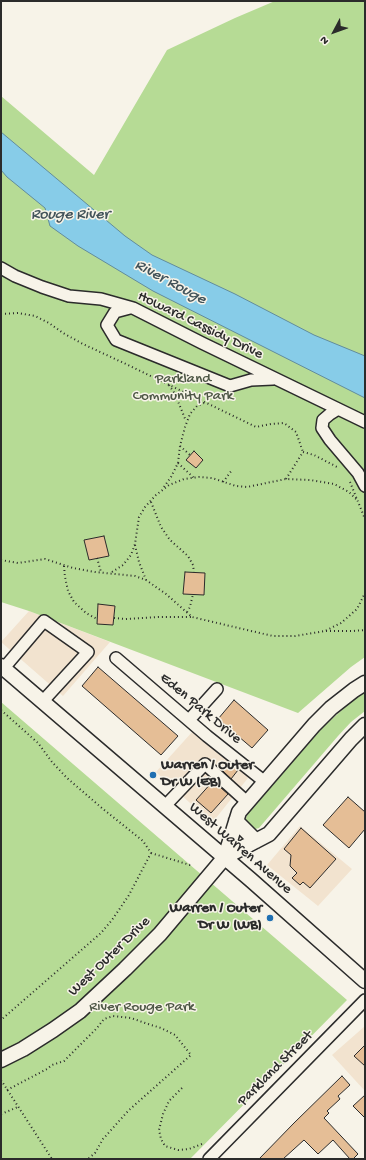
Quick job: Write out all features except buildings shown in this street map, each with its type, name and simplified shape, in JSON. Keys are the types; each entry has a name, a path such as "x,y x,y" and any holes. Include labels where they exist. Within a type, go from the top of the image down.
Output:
{"main road":[{"name":"West Warren Avenue","path":"3,667 225,857 365,981"},
{"name":"West Outer Drive","path":"225,857 239,812 247,802 322,717 331,708 365,683"},
{"name":"West Outer Drive","path":"1,1060 23,1049 80,1011 160,934 225,857 269,834 351,739 365,726"},
{"path":"236,821 256,841"}],"street":[{"name":"Howard Cassidy Drive","path":"1,268 15,276 69,296 101,299 133,308 365,422"},
{"path":"1,279 15,276"},
{"path":"133,308 115,312 107,325 116,340 230,386 251,380 275,379"},
{"path":"250,366 251,380"},
{"path":"338,409 323,420 322,428 330,440 358,473 365,486"},
{"path":"3,667 44,621 88,652 42,701"},
{"name":"Eden Park Drive","path":"116,658 265,782"},
{"path":"189,720 217,689"},
{"path":"165,806 204,764 247,802"},
{"name":"Parkland Street","path":"209,1159 365,1000"}],"path":[{"path":"1,314 18,313 35,316 82,344 256,427 284,423 296,432 304,452"},
{"path":"169,385 175,394 186,422"},
{"path":"162,490 178,463 180,446 186,422 190,414 197,406 205,402"},
{"path":"180,446 190,455"},
{"path":"304,452 314,455 339,468 342,472"},
{"path":"286,479 304,452"},
{"path":"178,463 194,478"},
{"path":"223,482 232,470"},
{"path":"111,573 124,565 131,555 135,544 139,517 150,501 169,485 184,479 199,477 212,478 236,486 247,487 286,479 310,480 334,484 349,492 357,500"},
{"path":"349,481 365,519"},
{"path":"150,501 161,527 170,540 188,556 193,565 194,572"},
{"path":"135,544 139,562 146,580"},
{"path":"97,558 100,572"},
{"path":"1,560 18,563 45,559 73,568 135,576 146,580 166,594 192,617"},
{"path":"64,565 68,591 74,602 86,613 97,619"},
{"path":"325,631 341,623 357,609 365,593"},
{"path":"187,612 190,607 193,594"},
{"path":"114,618 192,617 273,636 295,636 325,631 365,630"},
{"path":"1,710 38,743 52,762 67,778 103,810 143,841 151,853 194,865"},
{"path":"1,1020 101,933 129,895 151,853"},
{"path":"8,1090 52,1065 64,1061 104,1019 113,1016 131,1018 161,1028 175,1035 191,1055 129,1110 103,1139 95,1153 88,1159"},
{"path":"1,1080 52,1159"},
{"path":"182,1088 169,1101 163,1114 160,1130 161,1139 165,1146 178,1150 202,1144"},
{"path":"1,1114 18,1107"}],"shaded area":[{"path":"29,611 110,642 63,696 1,642"},
{"path":"193,731 245,773 248,778 212,823 156,772"},
{"path":"300,826 352,869 318,906 267,865"},
{"path":"365,1026 365,1091 332,1055"}],"green space":[{"name":"Parkland Community Park","path":"275,1 365,1 365,657 351,667 298,713 29,611 1,602 1,96 94,175 167,50"},
{"path":"365,692 365,711 351,722 338,736 259,828 252,830 245,822 247,815 323,727 352,701"},
{"name":"River Rouge Park","path":"1,702 347,1000 190,1159 1,1159"}],"water":[{"name":"Rouge River","path":"1,132 125,236 152,255 235,294 314,335 365,356 365,398 153,291 78,246 50,226 45,208 7,177 1,170"}],"place":[{"name":"Warren / Outer Dr W (EB)","path":"153,775"},
{"name":"Warren / Outer Dr W (WB)","path":"270,918"}],"water label":[{"name":"River Rouge","path":"170,283"}]}
